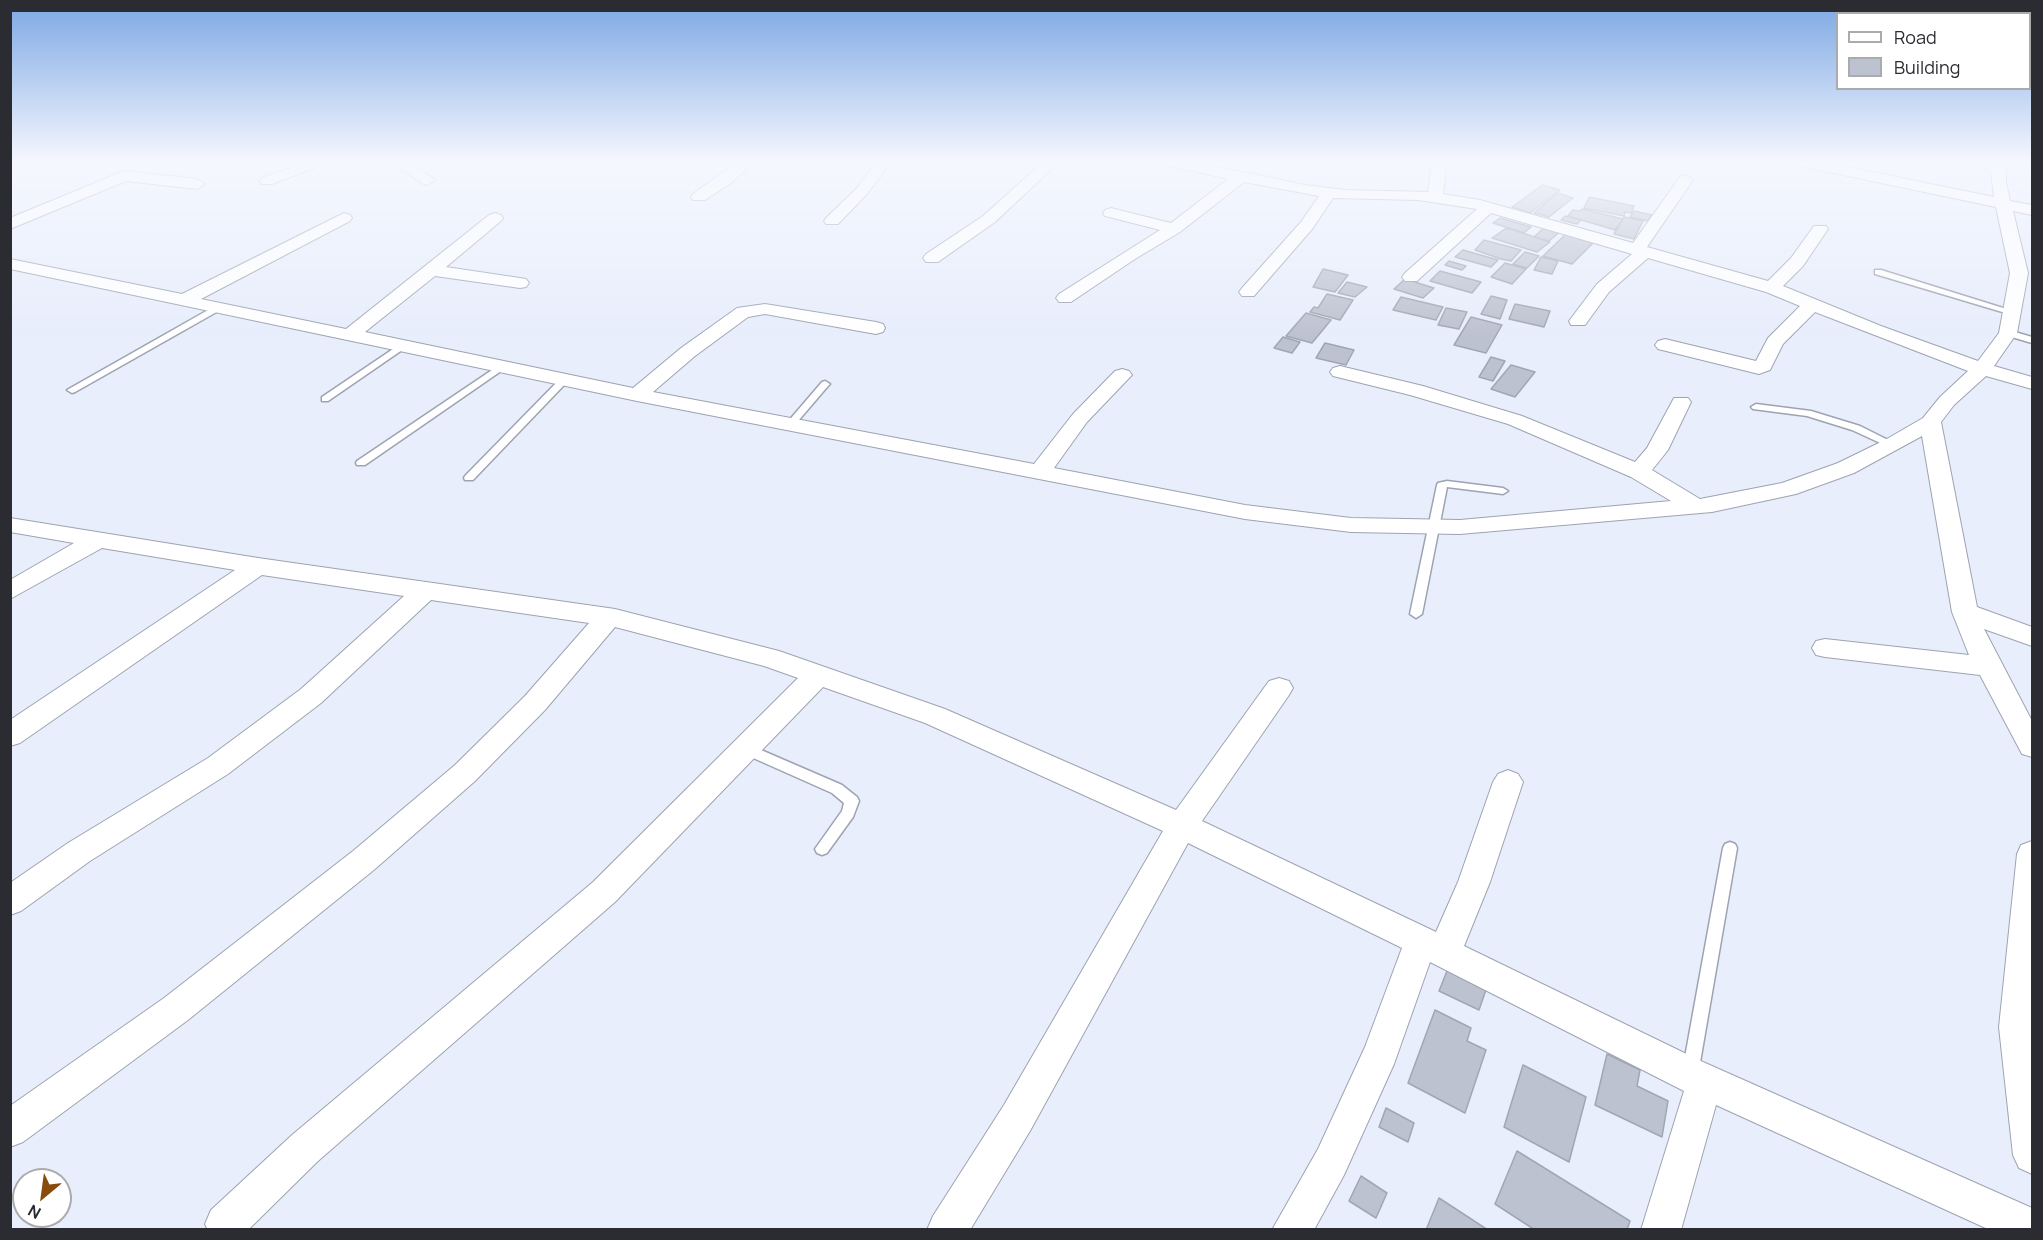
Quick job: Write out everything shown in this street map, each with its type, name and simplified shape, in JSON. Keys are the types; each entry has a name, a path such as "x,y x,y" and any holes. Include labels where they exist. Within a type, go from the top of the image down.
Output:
{"street":[{"path":"183,301 340,220"},
{"path":"349,335 391,304 493,220"},
{"path":"932,258 988,220"},
{"path":"1138,220 1174,229"},
{"path":"1065,298 1186,220"},
{"path":"1248,292 1311,220"},
{"path":"1411,277 1474,220"},
{"path":"1533,220 1772,288 1811,306 1982,369 2032,383"},
{"path":"1578,321 1603,288 1641,251 1657,220"},
{"path":"10,264 789,426 1245,512 1351,525 1460,527 1695,506 1788,489 1846,468 1893,445 1929,422 1947,401 1982,369 2008,333 2012,312 2026,274 2008,220"},
{"path":"1772,288 1797,262 1820,229"},
{"path":"430,270 520,283"},
{"path":"1665,345 1759,368 1763,366 1775,342 1811,306"},
{"path":"637,395 688,352 743,312 765,309 876,328"},
{"path":"1340,372 1416,390 1515,420 1639,472 1695,506"},
{"path":"1039,473 1080,418 1122,375"},
{"path":"1639,472 1657,450 1681,402"},
{"path":"1929,422 1965,612 1976,644 2032,746"},
{"path":"10,525 101,538 258,566 609,617 770,658 935,716 1182,826 1697,1078 2032,1228"},
{"path":"10,591 101,538"},
{"path":"10,735 258,566"},
{"path":"10,901 79,852 218,766 311,696 425,591"},
{"path":"1965,612 2032,637"},
{"path":"10,1129 176,1009 363,860 465,773 535,703 609,617"},
{"path":"1825,648 1990,667"},
{"path":"225,1224 305,1148 604,892 818,675"},
{"path":"947,1230 1017,1118 1182,826 1279,688"},
{"path":"1292,1230 1331,1162 1381,1052 1433,947 1474,882 1508,782"},
{"path":"2032,855 2024,1030 2029,1142 2032,1155"},
{"path":"1661,1230 1697,1078"}],"lane":[{"path":"1878,272 2012,312"},
{"path":"72,390 216,308"},
{"path":"2008,333 2032,340"},
{"path":"325,399 402,346"},
{"path":"361,463 501,367"},
{"path":"469,478 564,380"},
{"path":"789,426 825,384"},
{"path":"1756,407 1808,413 1856,428 1893,445"},
{"path":"1416,614 1442,485 1503,490"},
{"path":"747,749 837,789 852,801 848,813 822,849"},
{"path":"1697,1078 1730,849"}],"building":[{"path":"1497,220 1506,220 1531,227 1524,233 1493,223"},
{"path":"1561,220 1580,220 1581,220 1577,224"},
{"path":"1581,220 1622,220 1615,230"},
{"path":"1622,220 1643,221 1634,239 1614,234"},
{"path":"1547,225 1562,230 1549,241 1534,237"},
{"path":"1505,229 1550,242 1537,252 1492,238"},
{"path":"1567,233 1595,241 1572,264 1543,256"},
{"path":"1484,240 1521,250 1511,261 1501,259 1475,250"},
{"path":"1463,250 1498,260 1491,267 1455,257"},
{"path":"1525,252 1539,256 1527,268 1513,264"},
{"path":"1541,257 1558,261 1552,274 1534,270"},
{"path":"1449,261 1466,266 1462,270 1445,265"},
{"path":"1505,263 1526,269 1512,284 1491,277"},
{"path":"1323,269 1348,275 1335,292 1313,287"},
{"path":"1440,271 1481,282 1472,293 1430,281"},
{"path":"1405,279 1434,288 1423,298 1394,289"},
{"path":"1347,282 1367,287 1355,297 1338,293"},
{"path":"1327,294 1353,300 1340,320 1310,312 1314,307 1318,308"},
{"path":"1491,296 1507,300 1500,319 1481,314"},
{"path":"1401,297 1443,307 1436,320 1393,310"},
{"path":"1515,304 1550,311 1544,327 1509,319"},
{"path":"1446,308 1467,312 1459,329 1438,325"},
{"path":"1306,313 1331,320 1312,343 1286,336"},
{"path":"1471,317 1502,325 1486,353 1454,345"},
{"path":"1283,337 1300,342 1292,353 1274,348"},
{"path":"1325,343 1354,350 1346,365 1316,358"},
{"path":"1491,357 1505,361 1493,381 1479,377"},
{"path":"1511,365 1535,372 1515,397 1491,389"},
{"path":"1449,966 1488,984 1479,1010 1439,991"},
{"path":"1435,1010 1471,1028 1467,1041 1486,1050 1465,1113 1408,1083"},
{"path":"1607,1054 1640,1070 1637,1086 1668,1101 1662,1137 1595,1105"},
{"path":"1523,1065 1586,1097 1569,1162 1504,1127"},
{"path":"1386,1108 1414,1123 1408,1142 1379,1127"},
{"path":"1517,1151 1630,1221 1627,1230 1535,1230 1495,1204"},
{"path":"1361,1176 1387,1193 1376,1218 1349,1201"},
{"path":"1439,1198 1488,1230 1426,1230"}]}
